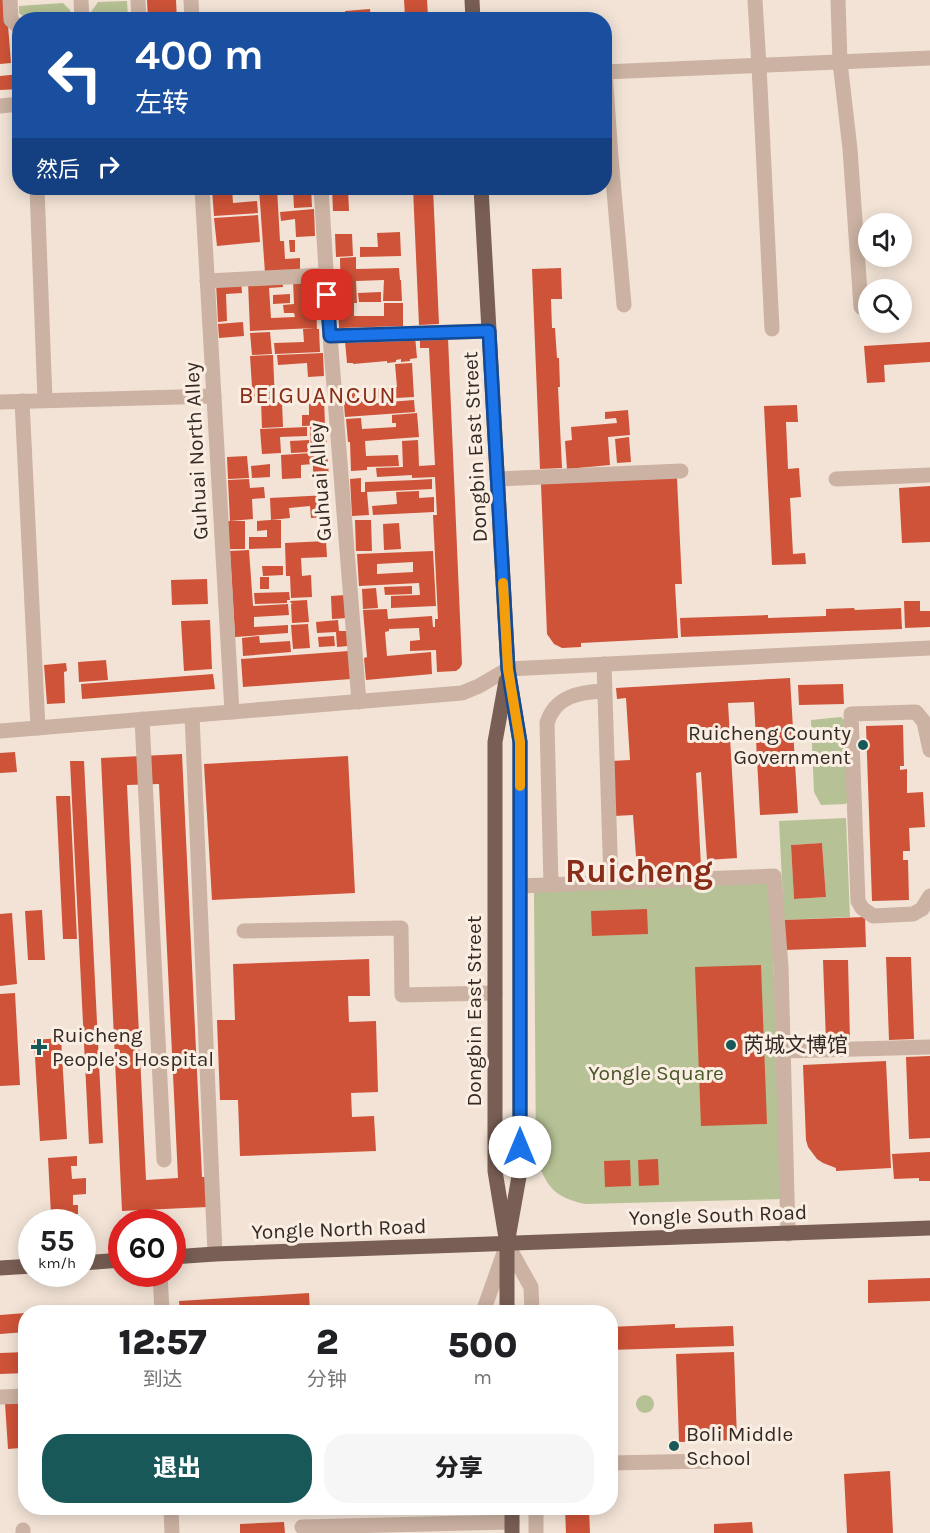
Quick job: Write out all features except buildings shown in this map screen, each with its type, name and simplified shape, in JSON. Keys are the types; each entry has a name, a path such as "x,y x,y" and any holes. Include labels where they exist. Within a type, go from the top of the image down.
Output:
{"main road":[{"name":"Dongbin East Street","path":"481,195 508,669 520,742 520,1171 507,1244"},
{"name":"Dongbin East Street","path":"507,1244 495,1171 495,742 508,669"},
{"name":"Yongle South Road","path":"507,1244 930,1228"},
{"name":"Yongle North Road","path":"186,1256 507,1244"},
{"path":"507,1244 507,1305"},
{"path":"0,1268 18,1267"}],"street":[{"path":"10,0 12,21"},
{"path":"754,0 772,329"},
{"path":"838,0 840,62 850,149 859,279"},
{"path":"612,72 930,58"},
{"path":"612,168 624,305"},
{"path":"37,195 45,400"},
{"name":"Guhuai North Alley","path":"202,195 232,712"},
{"name":"Guhuai Alley","path":"321,195 358,702"},
{"path":"207,281 326,275"},
{"path":"330,336 489,331"},
{"path":"0,402 214,396"},
{"path":"22,401 38,728"},
{"path":"497,479 681,471"},
{"path":"836,479 930,475"},
{"path":"0,731 462,693 508,669 930,648"},
{"path":"604,664 611,883"},
{"path":"551,885 547,723 552,710 569,696 604,691"},
{"path":"930,750 924,722 916,711 851,714 858,901 862,909 873,916 914,914 922,909 930,896"},
{"path":"192,715 215,1254"},
{"path":"142,719 164,1160"},
{"path":"520,886 774,876 781,967 788,1234"},
{"path":"244,931 401,928 402,995 495,993"},
{"path":"783,1051 930,1047"},
{"path":"485,1305 507,1244"},
{"path":"507,1244 531,1287 532,1305"},
{"path":"161,1287 162,1305"},
{"path":"0,1397 18,1396"},
{"path":"618,1463 710,1461"},
{"path":"171,1515 172,1533"},
{"path":"536,1515 536,1533"},
{"path":"302,1527 512,1521"}],"green space":[{"path":"127,1 128,12 91,12 98,2"},
{"path":"63,3 70,12 19,12 19,6"},
{"path":"841,717 845,721 848,802 821,805 814,792 811,720"},
{"path":"846,818 850,917 784,920 779,821","holes":["822,843 826,897 794,899 791,845"]},
{"name":"Yongle Square","path":"770,881 783,1199 585,1204 558,1194 547,1183 536,1156 534,891"},
{"path":"641,1395 649,1395 654,1400 652,1411 641,1413 636,1408 636,1400"}],"slow traffic":[{"path":"503,583 508,669 520,742 520,786"}],"place":[{"name":"Ruicheng County Government","path":"863,745"},
{"name":"芮城文博馆","path":"731,1045"},
{"name":"Ruicheng People's Hospital","path":"39,1047"},
{"name":"Boli Middle School","path":"674,1446"}],"district":[{"name":"BEIGUANCUN","path":"318,395"},
{"name":"Ruicheng","path":"639,870"}],"route":[{"path":"327,295 330,336 489,331 508,669 520,742 520,1147"}]}
